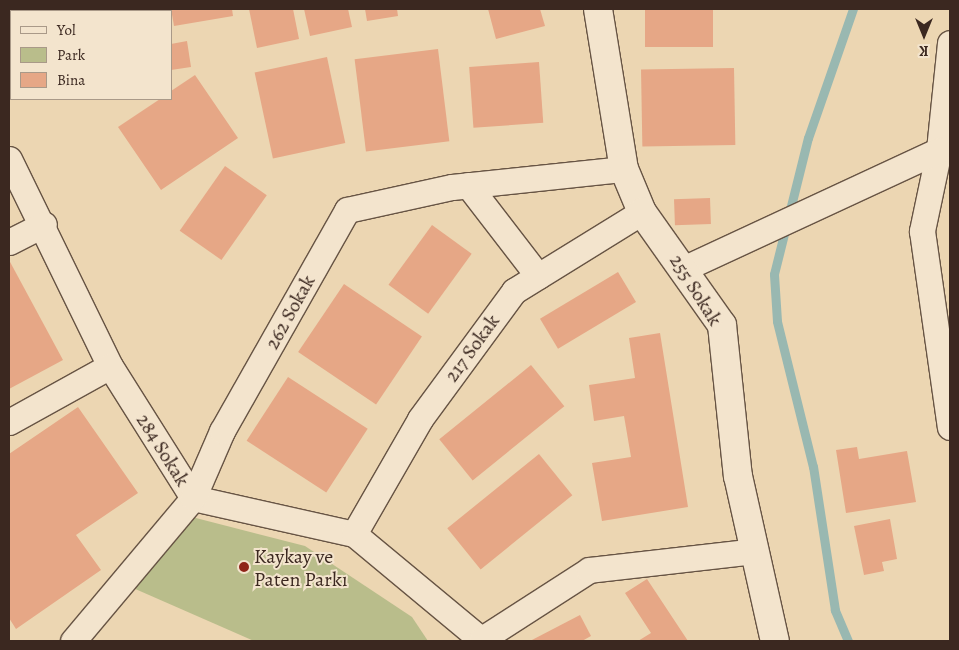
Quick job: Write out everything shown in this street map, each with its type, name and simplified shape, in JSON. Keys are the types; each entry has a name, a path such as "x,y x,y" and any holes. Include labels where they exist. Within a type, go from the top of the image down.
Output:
{"street":[{"name":"255 Sokak","path":"598,9 624,169 642,212 685,268 722,325 738,476 776,641"},
{"path":"950,43 950,77 939,150 922,231 946,351 950,427"},
{"path":"685,268 752,240 939,150"},
{"name":"284 Sokak","path":"9,160 44,224 110,366 193,498 354,534 483,640"},
{"name":"262 Sokak","path":"73,641 193,498 222,431 347,210 468,185 624,169"},
{"path":"468,185 538,276"},
{"name":"217 Sokak","path":"354,534 420,419 514,291 642,212"},
{"path":"9,242 44,224"},
{"path":"9,422 110,366"},
{"path":"483,640 589,570 755,551"}],"green space":[{"name":"Kaykay ve Paten Parkı","path":"192,517 305,546 412,617 428,641 254,641 133,588"}],"building":[{"path":"9,9 44,9 10,10 9,28"},
{"path":"232,9 233,16 174,26 171,10"},
{"path":"249,9 293,9 299,39 257,48"},
{"path":"304,9 348,9 352,27 310,36"},
{"path":"365,9 397,9 398,16 367,21"},
{"path":"488,9 540,9 545,26 496,39"},
{"path":"645,9 713,9 713,47 645,47"},
{"path":"187,41 191,67 172,70 172,44"},
{"path":"438,49 449,141 366,152 355,59"},
{"path":"327,57 345,143 273,158 255,72"},
{"path":"539,62 543,123 473,128 469,67"},
{"path":"734,68 735,145 642,147 641,70"},
{"path":"195,75 238,138 161,190 118,127 158,100 172,100 172,90"},
{"path":"225,166 267,195 221,260 180,231"},
{"path":"710,198 711,224 675,225 674,199"},
{"path":"432,225 472,254 428,314 389,285"},
{"path":"9,260 63,360 9,389"},
{"path":"618,272 636,302 558,349 540,319"},
{"path":"344,284 422,337 376,405 298,352"},
{"path":"660,333 688,507 602,521 592,463 631,457 624,416 594,421 589,385 635,378 629,338"},
{"path":"531,365 564,406 473,480 439,439"},
{"path":"288,377 368,429 326,492 247,441"},
{"path":"78,407 138,493 76,535 101,570 16,629 9,618 9,454"},
{"path":"857,447 859,459 907,451 916,502 846,513 836,450"},
{"path":"539,454 572,495 481,569 447,528"},
{"path":"890,519 897,559 882,562 884,571 864,575 854,526"},
{"path":"647,579 688,641 638,641 651,633 625,593"},
{"path":"580,615 591,636 582,641 530,641"}],"waterway":[{"path":"848,641 835,610 813,467 777,321 774,274 808,138 853,9"}],"place":[{"name":"Kaykay ve Paten Parkı","path":"244,567"}]}
